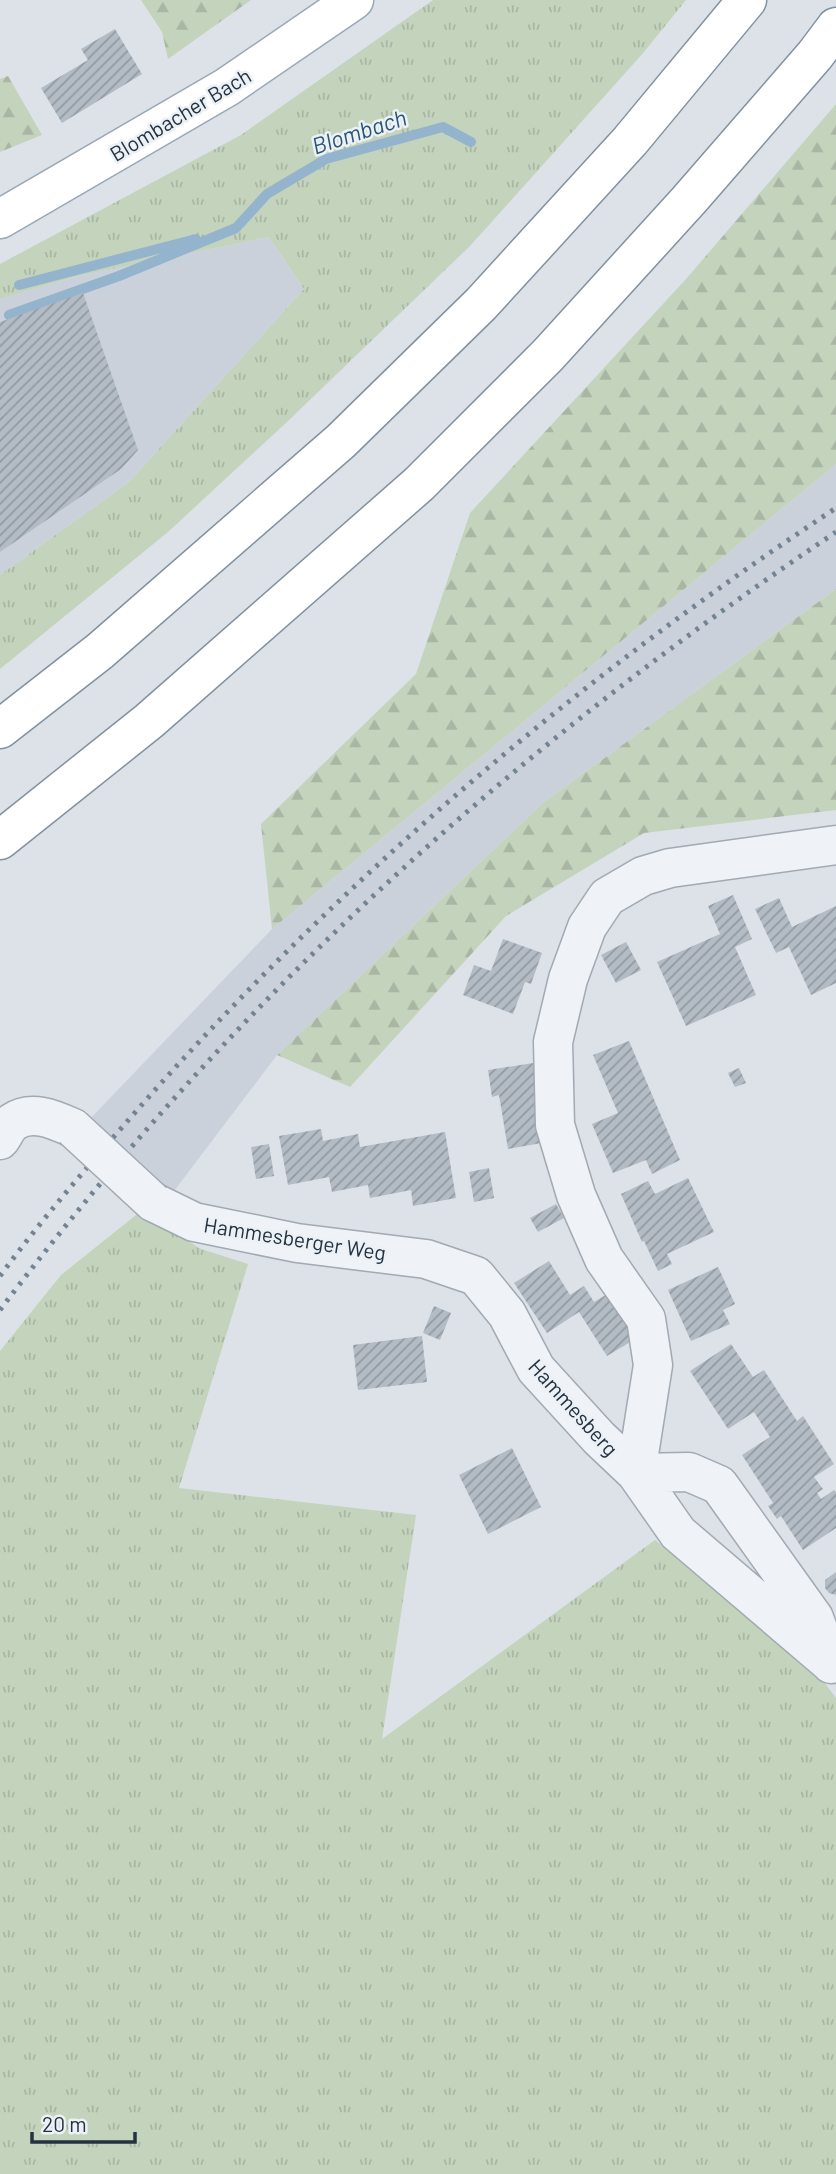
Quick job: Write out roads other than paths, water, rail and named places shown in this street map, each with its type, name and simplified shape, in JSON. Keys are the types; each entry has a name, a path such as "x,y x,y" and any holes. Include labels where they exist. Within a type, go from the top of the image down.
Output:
{"main road":[{"name":"Blombacher Bach","path":"0,219 227,87 354,0"},
{"path":"0,729 100,651 341,441 461,324 630,141 747,0"},
{"path":"0,840 149,721 419,484 548,355 689,200 815,55 836,27"}],"street":[{"path":"636,1473 653,1365 646,1319 604,1259 576,1195 555,1125 553,1042 568,979 587,927 607,897 643,876 670,868 836,845"},
{"name":"Hammesberger Weg","path":"0,1140 12,1122 30,1115 51,1118 73,1128 153,1202 194,1222 297,1243 426,1259"},
{"name":"Hammesberg","path":"426,1259 476,1276 507,1314 536,1369 599,1438 636,1473 678,1533 834,1667"},
{"name":"Hammesberg","path":"636,1473 689,1472 719,1485 814,1618 834,1667"}],"waterway":[{"name":"Blombach","path":"9,315 119,276 236,228 267,194 326,159 443,127 471,142"},
{"name":"Blombach","path":"19,285 196,239"}],"railway":[{"path":"0,1276 56,1205 154,1091 231,1008 392,852 563,706 652,638 836,508"},
{"path":"0,1310 90,1196 184,1087 282,984 385,885 491,791 602,701 717,615 836,532"}]}
